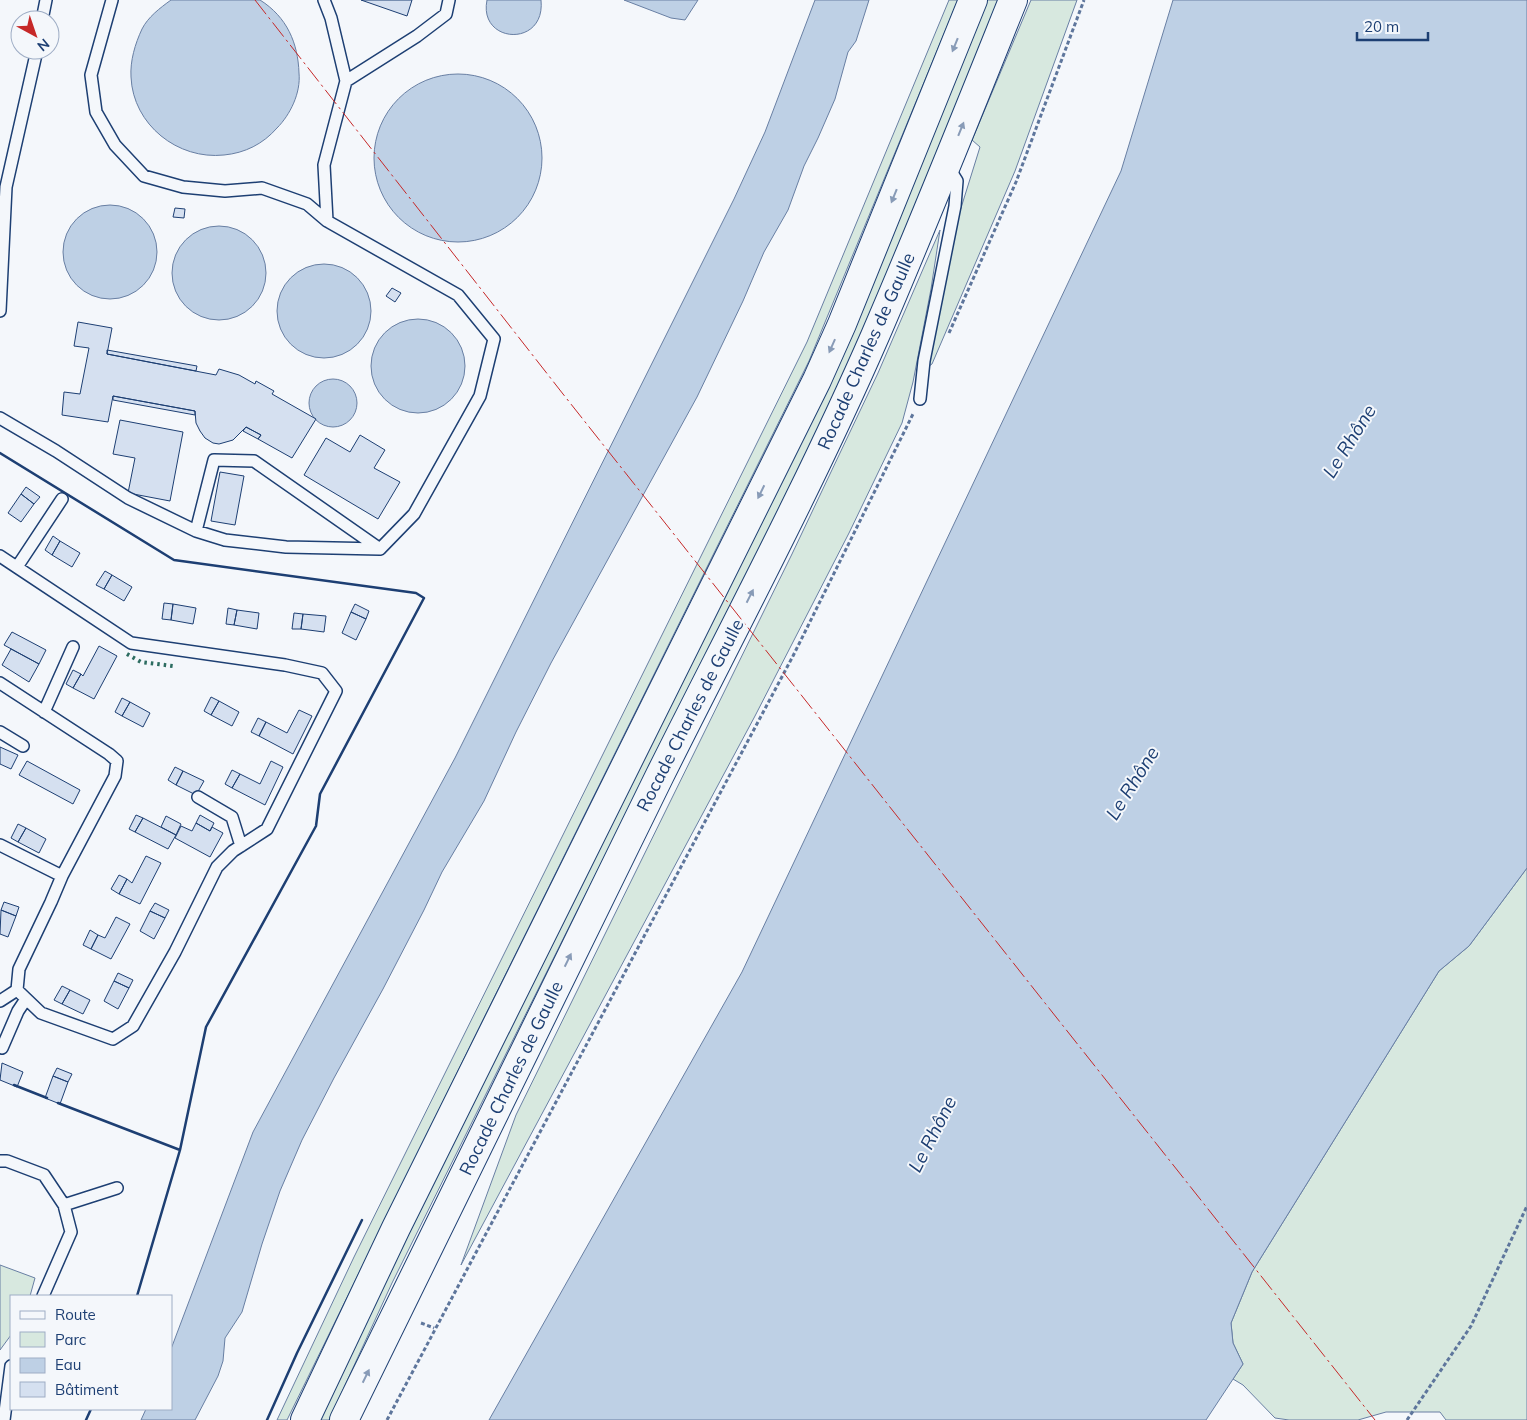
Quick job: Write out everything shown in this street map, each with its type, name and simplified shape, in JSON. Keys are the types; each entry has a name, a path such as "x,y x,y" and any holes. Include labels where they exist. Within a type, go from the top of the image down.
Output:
{"main road":[{"name":"Rocade Charles de Gaulle","path":"305,1420 396,1228 817,380 842,324 973,0"},
{"name":"Rocade Charles de Gaulle","path":"344,1420 629,838 821,455 875,336 1013,0"}],"lane":[{"path":"0,418 56,451 128,498 196,531 225,540 286,547 380,549 414,514 480,396 494,339 458,296 327,221 306,204 262,188 225,191 183,187 144,176 116,145 96,112 92,76 112,0"},
{"path":"324,0 331,18 346,81 324,165 327,221"},
{"path":"346,81 417,36 446,14 449,0"},
{"path":"0,311 6,187 35,60"},
{"path":"920,399 924,362 955,206 957,181 946,164"},
{"path":"196,531 214,460 254,461 380,549"},
{"path":"17,567 62,499"},
{"path":"0,556 131,643 303,669 322,674 336,691 267,828 233,852 217,867 175,952 133,1026 113,1039 41,1014 17,990"},
{"path":"44,712 73,647"},
{"path":"0,683 117,761 114,776 62,876 19,969 17,990"},
{"path":"0,732 24,746"},
{"path":"198,797 232,817 241,846"},
{"path":"0,845 62,876"},
{"path":"0,1001 17,990"},
{"path":"2,1048 18,1011 26,999"},
{"path":"0,1161 7,1160 44,1175 64,1205 71,1232 43,1295"},
{"path":"64,1205 117,1188"},
{"path":"4,1420 10,1374"}],"path":[{"path":"948,335 1016,182 1084,0"},
{"path":"387,1420 793,656 920,399"},
{"path":"1407,1420 1471,1326 1527,1206"}],"green space":[{"path":"949,0 958,0 809,361 287,1420 277,1420 354,1257 807,342"},
{"path":"984,0 999,0 857,349 683,704 578,909 392,1283 329,1420 318,1420"},
{"path":"1031,0 1077,0 1015,171 932,364 929,366 951,240 980,147 972,140"},
{"path":"940,230 913,382 902,423 849,533 755,716 461,1265 516,1115 792,554 878,373"},
{"path":"1527,868 1527,1420 1446,1420 1440,1412 1386,1412 1358,1420 1289,1420 1275,1418 1243,1385 1233,1379 1243,1364 1233,1343 1231,1323 1252,1272 1439,971 1469,946"},
{"path":"0,1265 35,1278 30,1295 10,1295 10,1336 0,1350"}],"water":[{"path":"171,0 260,0 277,14 284,23 296,51 299,73 298,88 294,103 282,123 260,143 246,150 224,155 190,152 161,136 149,124 140,110 134,94 131,77 131,65 135,47 142,29 148,21"},
{"path":"487,0 541,0 540,16 533,26 524,33 512,34 501,32 492,25 487,15"},
{"path":"624,0 698,0 685,20 671,18"},
{"path":"815,0 869,0 856,41 848,52 835,99 804,166 788,210 764,252 697,397 551,663 484,801 442,872 383,989 302,1140 280,1191 242,1312 225,1338 223,1361 218,1376 195,1420 141,1420 146,1410 172,1410 172,1346 253,1132 455,758 734,199 765,132"},
{"name":"Le Rhône","path":"1173,0 1527,0 1527,868 1469,946 1439,971 1252,1272 1231,1323 1233,1343 1243,1364 1206,1420 489,1420 742,972 1121,171"},
{"path":"466,74 490,80 518,98 536,126 541,142 541,174 536,190 518,218 505,228 482,239 450,242 426,236 398,218 388,205 377,182 374,150 380,126 398,98 411,88 434,77"},
{"path":"110,205 128,208 143,219 154,234 157,252 154,270 143,285 128,296 110,299 92,296 77,285 66,270 63,252 66,234 77,219 92,208"},
{"path":"219,226 237,229 252,240 263,255 266,273 263,291 252,306 237,317 219,320 201,317 186,306 175,291 172,273 175,255 186,240 201,229"},
{"path":"324,264 342,267 357,278 368,293 371,311 368,329 357,344 342,355 324,358 306,355 291,344 280,329 277,311 280,293 291,278 306,267"},
{"path":"418,319 436,322 451,333 462,348 465,366 462,384 451,399 436,410 418,413 400,410 385,399 374,384 371,366 374,348 385,333 400,322"},
{"path":"333,379 342,381 350,386 355,394 357,403 355,412 350,420 342,425 333,427 324,425 316,420 311,412 309,403 311,394 316,386 324,381"}],"building":[{"path":"361,0 412,0 407,16"},
{"path":"175,208 185,209 184,218 173,217"},
{"path":"392,288 401,293 395,302 386,296"},
{"path":"78,322 112,328 107,354 216,375 219,369 239,375 255,384 256,381 274,391 272,394 316,419 292,458 258,439 261,435 246,427 233,440 219,444 213,443 205,438 200,431 196,423 195,411 113,396 108,422 62,415 64,392 80,394 89,348 74,346"},
{"path":"107,350 197,366 196,371 107,354"},
{"path":"113,396 195,411 195,415 113,400"},
{"path":"120,420 183,432 170,501 128,493 135,458 113,454"},
{"path":"246,427 261,435 258,439 243,431"},
{"path":"360,435 385,450 374,468 400,482 378,519 304,475 326,438 350,452"},
{"path":"220,472 244,476 235,525 211,521"},
{"path":"26,487 40,497 34,504 21,494"},
{"path":"21,494 34,504 21,522 8,513"},
{"path":"53,536 60,541 52,555 45,550"},
{"path":"60,541 80,553 72,567 52,555"},
{"path":"105,571 112,575 104,589 96,585"},
{"path":"112,575 132,587 124,601 104,589"},
{"path":"164,603 173,604 171,620 162,619"},
{"path":"173,604 196,608 193,624 171,620"},
{"path":"355,604 369,611 366,619 351,612"},
{"path":"228,608 237,610 234,625 226,624"},
{"path":"237,610 259,613 257,629 234,625"},
{"path":"351,612 366,619 356,640 342,633"},
{"path":"294,613 303,614 301,629 292,629"},
{"path":"303,614 326,616 324,632 301,629"},
{"path":"12,632 46,650 39,664 4,645"},
{"path":"99,646 117,656 94,699 73,688 81,674 83,676"},
{"path":"11,649 39,664 29,682 2,665"},
{"path":"73,670 81,674 73,688 66,684"},
{"path":"211,697 219,701 211,715 204,711"},
{"path":"122,698 130,702 122,716 115,712"},
{"path":"219,701 239,712 232,726 211,715"},
{"path":"130,702 150,713 143,727 122,716"},
{"path":"299,710 312,716 293,754 259,736 266,722 287,733"},
{"path":"258,718 266,722 259,736 251,732"},
{"path":"0,747 18,755 11,769 0,764"},
{"path":"27,761 80,790 73,804 19,775"},
{"path":"271,761 283,767 265,805 232,788 240,774 260,784"},
{"path":"175,767 183,771 176,785 168,780"},
{"path":"232,770 240,774 232,788 225,784"},
{"path":"183,771 204,781 196,795 176,785"},
{"path":"136,815 143,818 135,832 129,829"},
{"path":"200,815 214,823 210,831 196,823"},
{"path":"166,816 181,824 176,835 161,827"},
{"path":"143,818 176,835 168,849 135,832"},
{"path":"196,823 210,831 212,827 223,833 210,857 175,838 181,826 192,831"},
{"path":"18,824 26,828 18,842 11,838"},
{"path":"26,828 46,839 39,853 18,842"},
{"path":"146,856 161,863 140,904 119,894 127,879 132,883"},
{"path":"119,875 127,879 119,894 111,889"},
{"path":"4,902 19,907 16,916 1,910"},
{"path":"155,903 169,910 165,918 150,911"},
{"path":"1,910 16,916 8,937 0,934"},
{"path":"150,911 165,918 154,939 140,931"},
{"path":"116,917 130,924 111,959 91,949 98,935 105,938"},
{"path":"90,930 98,935 91,949 83,945"},
{"path":"118,973 133,980 129,988 114,981"},
{"path":"114,981 129,988 118,1009 104,1001"},
{"path":"62,986 70,990 62,1004 54,1000"},
{"path":"70,990 90,1000 83,1014 62,1004"},
{"path":"2,1063 23,1072 17,1087 0,1080"},
{"path":"57,1068 72,1074 68,1082 53,1076"},
{"path":"53,1076 68,1082 60,1104 45,1098"}],"hedge":[{"path":"127,654 141,662 173,666"}],"wall":[{"path":"0,453 174,560 416,593 424,598 320,794 316,826 206,1027 180,1150"},
{"path":"14,1085 47,1098"},
{"path":"58,1103 180,1150 137,1295"},
{"path":"267,1420 297,1353 362,1220"},
{"path":"86,1420 91,1410"}],"power":[{"path":"255,0 563,394 1375,1420"}]}
